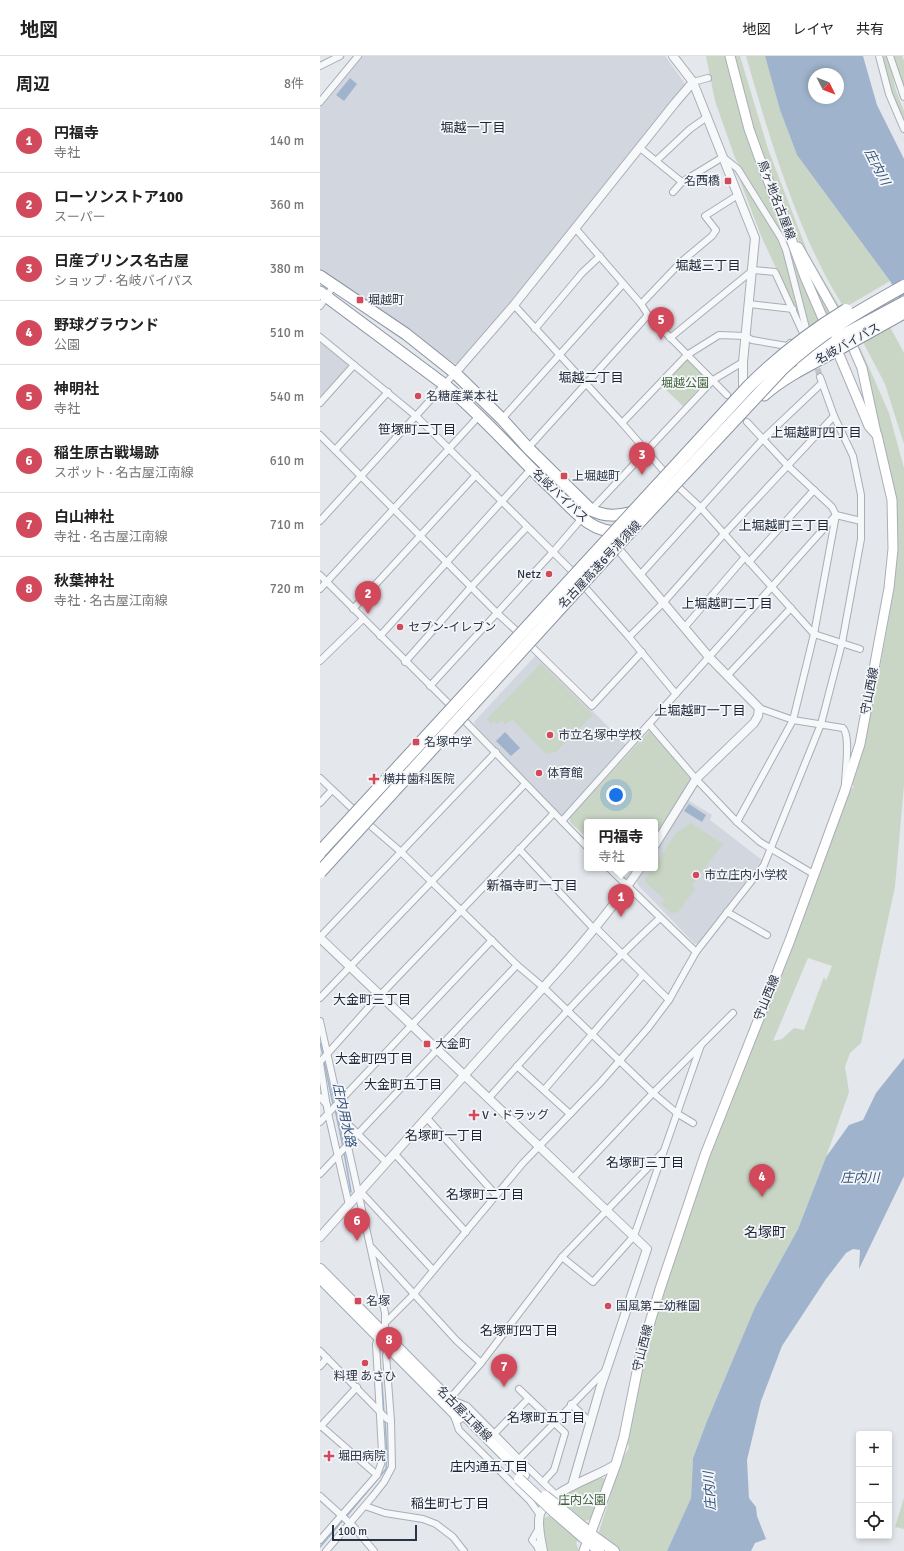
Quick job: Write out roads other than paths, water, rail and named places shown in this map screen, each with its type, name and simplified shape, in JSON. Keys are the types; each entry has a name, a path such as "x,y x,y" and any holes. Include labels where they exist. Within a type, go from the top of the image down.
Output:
{"highway":[{"name":"名岐バイパス","path":"320,276 406,334 455,373 591,510 602,515 613,516 633,512 731,404 743,394 776,372 904,302"},
{"name":"名古屋高速6号清須線","path":"320,852 762,373 798,342 821,326 904,277"},
{"name":"名古屋高速6号清須線","path":"320,872 792,360 831,329 904,286"},
{"name":"名岐バイパス","path":"322,298 463,399 531,469 586,521 609,539 626,531 646,517 678,486 749,408 776,385 791,375 904,313"},
{"path":"597,550 599,542 609,539 633,512"},
{"path":"344,851 439,735 549,611 622,535 646,517"},
{"path":"320,862 403,769 455,705"}],"main road":[{"name":"鳥ヶ地名古屋線","path":"730,56 749,129 790,236 790,248 835,339"},
{"name":"守山西線","path":"592,1544 624,1437 641,1352 681,1226 714,1131 790,940 844,793 860,744 889,588 893,549 892,500 862,368 836,312 802,252 790,236"},
{"name":"守山西線","path":"840,349 869,426 877,435"},
{"name":"名古屋江南線","path":"320,1269 383,1331 522,1477"},
{"name":"名古屋江南線","path":"320,1278 383,1331 389,1348 453,1413 522,1477 544,1494 556,1510 592,1544 614,1551"}],"street":[{"path":"320,66 340,56"},
{"path":"320,102 358,56"},
{"path":"673,56 693,82 756,238 750,304 745,336 743,394"},
{"path":"879,56 889,94 904,129"},
{"path":"890,56 904,97"},
{"path":"320,521 445,385 514,305 693,82 708,78"},
{"path":"657,160 690,129 707,117"},
{"path":"640,148 657,160 682,182"},
{"path":"673,192 682,182 723,157"},
{"path":"723,157 738,169 781,238 790,248 805,333"},
{"path":"641,304 681,262 712,236 716,230 705,216 738,195"},
{"path":"576,229 641,304 648,315 727,396"},
{"path":"535,328 582,273 600,256"},
{"path":"670,338 753,270 776,272 811,347"},
{"path":"502,419 623,284"},
{"path":"322,298 334,285"},
{"path":"750,304 793,309"},
{"path":"514,305 622,423 645,451 701,508 814,634 860,649"},
{"path":"528,448 648,315"},
{"path":"622,423 687,355 719,335 745,336 752,340 787,346 805,333"},
{"path":"320,337 416,416 450,448 575,574"},
{"path":"591,510 713,380 743,362"},
{"path":"320,403 354,365"},
{"path":"320,1540 377,1475 381,1464 381,1413 376,1344 383,1331 523,1162 570,1114 648,1028 669,1000 696,952 764,864 821,724 842,643 861,539 861,495 853,456 834,416 821,380 763,439 640,575"},
{"path":"335,450 388,392"},
{"path":"320,589 479,416"},
{"path":"629,637 663,603 724,534 834,416"},
{"path":"737,822 793,720 814,634 836,515 832,507 788,466 747,422"},
{"path":"320,435 497,613 520,634"},
{"path":"380,636 531,469"},
{"path":"353,609 476,475"},
{"path":"565,485 709,657 759,708 793,720 843,728 845,730 847,738 844,793"},
{"path":"684,628 814,490"},
{"path":"836,515 861,521"},
{"path":"562,821 836,515"},
{"path":"609,539 646,517"},
{"path":"430,686 553,552 586,521"},
{"path":"406,662 471,587 527,527"},
{"path":"367,823 463,720 529,644 606,560 609,539"},
{"path":"320,852 597,550"},
{"path":"320,575 430,686 455,705 463,720 496,752 584,844"},
{"path":"583,585 642,652 676,694"},
{"path":"727,676 791,608"},
{"path":"320,661 363,619"},
{"path":"529,644 592,706 642,652"},
{"path":"658,840 696,779 754,723 758,716 759,708"},
{"path":"650,724 696,779 737,822 770,849 814,875"},
{"path":"496,752 320,938 647,1249 608,1368 572,1486"},
{"path":"320,778 356,813 400,852 517,965 543,987 653,1093 678,1114 693,1123"},
{"path":"320,998 526,784"},
{"path":"320,803 332,790"},
{"path":"349,1205 320,1062 380,996 554,813"},
{"path":"519,849 594,928 669,1000"},
{"path":"320,877 344,851"},
{"path":"612,871 696,952"},
{"path":"320,1237 543,987 594,928 628,886 638,871"},
{"path":"727,912 767,935"},
{"path":"488,1099 622,954 660,918"},
{"path":"320,1122 329,1109 337,1104 492,940"},
{"path":"320,1174 517,965"},
{"path":"544,1090 643,975"},
{"path":"572,1179 653,1093 733,1013"},
{"path":"320,1021 328,1052 337,1104 359,1193 385,1313 383,1331"},
{"path":"562,1257 593,1282 634,1236 663,1152 678,1114 701,1044"},
{"path":"517,1066 570,1114"},
{"path":"320,1097 329,1109"},
{"path":"341,1117 386,1162"},
{"path":"426,1117 496,1195"},
{"path":"448,1398 454,1394 481,1363 562,1257 663,1152"},
{"path":"394,1153 466,1232"},
{"path":"359,1193 433,1270"},
{"path":"370,1246 413,1295 463,1347 481,1363"},
{"path":"326,1551 384,1482 392,1467 386,1355 389,1348"},
{"path":"320,1351 389,1420"},
{"path":"320,1366 327,1358"},
{"path":"519,1459 571,1404 608,1368"},
{"path":"357,1387 321,1427 377,1475"},
{"path":"519,1389 565,1433 554,1470 543,1482"},
{"path":"448,1398 467,1406 556,1496"},
{"path":"495,1433 528,1399"},
{"path":"571,1404 591,1423"},
{"path":"453,1413 459,1430 530,1502 540,1515"},
{"path":"543,1551 540,1515 543,1509 566,1488 606,1472 616,1464"},
{"path":"320,1496 350,1523 374,1551"},
{"path":"365,1506 385,1513 423,1519 436,1524 453,1537 464,1551"},
{"path":"539,1551 532,1540 540,1528"}],"water":[{"name":"庄内川","path":"765,56 863,56 877,105 904,159 904,307 890,281 797,155 780,110"},
{"path":"350,78 357,84 344,101 336,95"},
{"path":"505,732 520,748 511,756 496,741"},
{"path":"689,804 706,815 702,822 684,811"},
{"name":"庄内川","path":"904,1058 904,1176 859,1269 860,1250 853,1249 846,1253 826,1279 782,1346 761,1401 747,1460 749,1498 756,1507 757,1516 766,1539 755,1543 751,1551 667,1551 691,1498 693,1458 707,1421 755,1307 798,1229 826,1157 849,1125 863,1120 876,1093"}],"waterway":[{"name":"庄内用水路","path":"320,1043 323,1055"},
{"name":"庄内用水路","path":"324,1061 333,1104"},
{"name":"庄内用水路","path":"335,1109 343,1147"},
{"name":"庄内用水路","path":"344,1152 351,1192"},
{"name":"庄内用水路","path":"381,1369 384,1414"},
{"name":"庄内用水路","path":"346,1517 386,1469 387,1455 385,1419"},
{"name":"庄内用水路","path":"320,1547 343,1520"}],"tunnel":[{"path":"815,360 820,377"}],"place":[{"name":"名西橋","path":"728,181"},
{"name":"堀越町","path":"360,300"},
{"name":"神明社","path":"661,340"},
{"name":"名糖産業本社","path":"418,396"},
{"name":"日産プリンス名古屋","path":"642,475"},
{"name":"上堀越町","path":"564,476"},
{"name":"Netz","path":"549,574"},
{"name":"ローソンストア100","path":"368,614"},
{"name":"セブン-イレブン","path":"400,627"},
{"name":"市立名塚中学校","path":"550,735"},
{"name":"名塚中学","path":"416,742"},
{"name":"体育館","path":"539,773"},
{"name":"横井歯科医院","path":"374,779"},
{"name":"市立庄内小学校","path":"696,875"},
{"name":"円福寺","path":"621,917"},
{"name":"大金町","path":"427,1044"},
{"name":"V・ドラッグ","path":"474,1115"},
{"name":"野球グラウンド","path":"762,1197"},
{"name":"稲生原古戦場跡","path":"357,1241"},
{"name":"名塚","path":"358,1301"},
{"name":"国風第二幼稚園","path":"608,1306"},
{"name":"秋葉神社","path":"389,1360"},
{"name":"料理 あさひ","path":"365,1363"},
{"name":"白山神社","path":"504,1387"},
{"name":"堀田病院","path":"329,1456"}],"district":[{"name":"堀越一丁目","path":"473,128"},
{"name":"堀越三丁目","path":"708,266"},
{"name":"堀越二丁目","path":"591,378"},
{"name":"笹塚町二丁目","path":"417,430"},
{"name":"上堀越町四丁目","path":"816,433"},
{"name":"上堀越町三丁目","path":"784,526"},
{"name":"上堀越町二丁目","path":"727,604"},
{"name":"上堀越町一丁目","path":"700,711"},
{"name":"新福寺町一丁目","path":"532,886"},
{"name":"大金町三丁目","path":"372,1000"},
{"name":"大金町四丁目","path":"374,1059"},
{"name":"大金町五丁目","path":"403,1085"},
{"name":"名塚町一丁目","path":"444,1136"},
{"name":"名塚町三丁目","path":"645,1163"},
{"name":"名塚町二丁目","path":"485,1195"},
{"name":"名塚町","path":"765,1232"},
{"name":"名塚町四丁目","path":"519,1331"},
{"name":"名塚町五丁目","path":"546,1418"},
{"name":"庄内通五丁目","path":"489,1467"},
{"name":"稲生町七丁目","path":"450,1504"}],"park label":[{"name":"堀越公園","path":"685,383"},
{"name":"庄内公園","path":"582,1500"}]}
